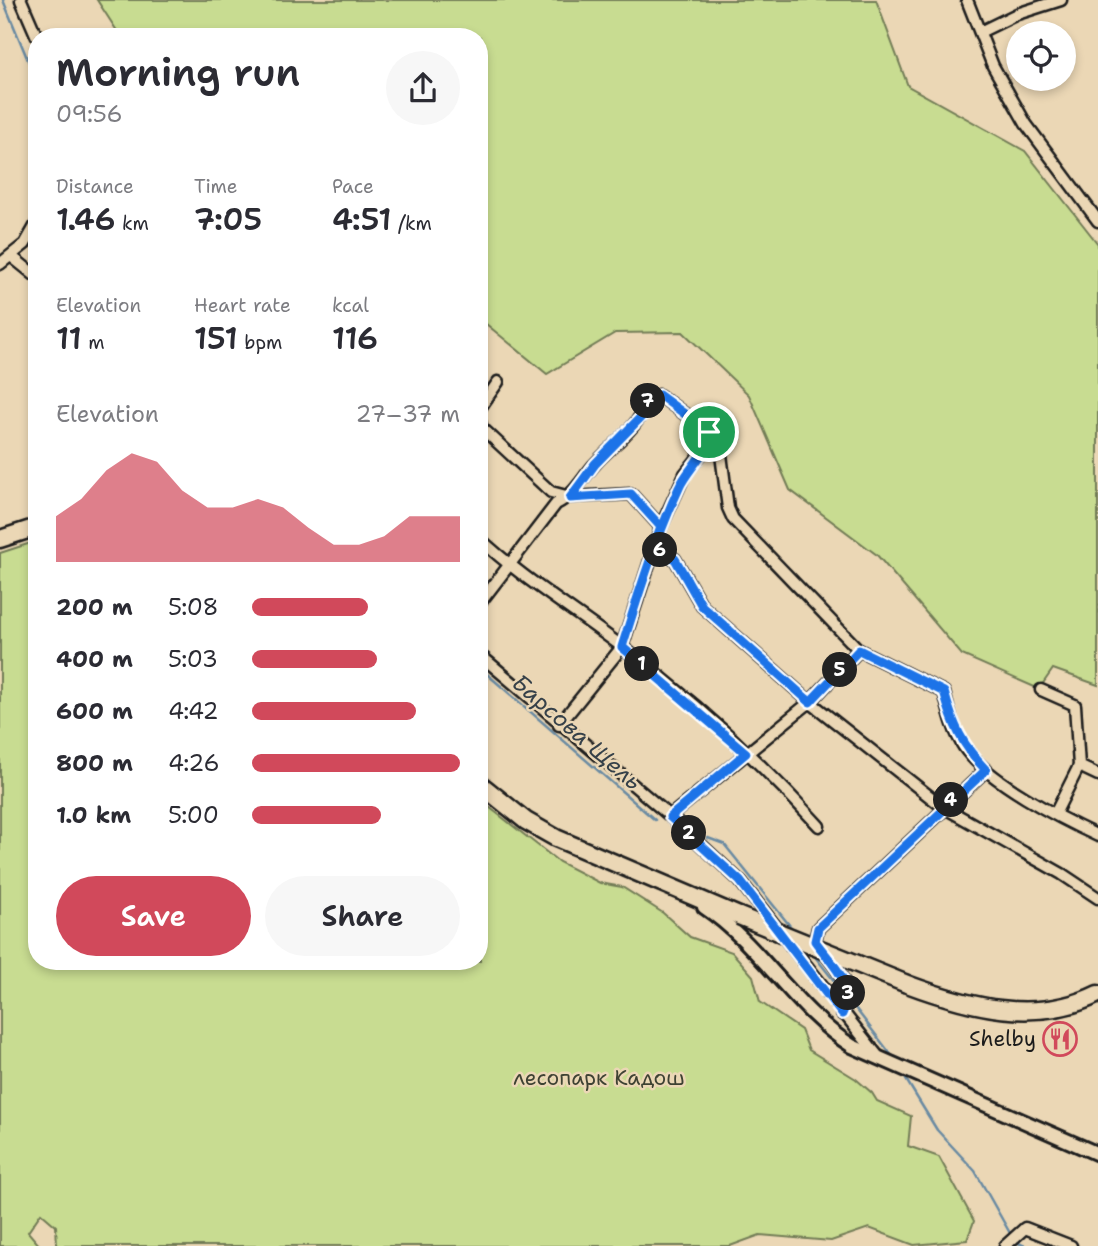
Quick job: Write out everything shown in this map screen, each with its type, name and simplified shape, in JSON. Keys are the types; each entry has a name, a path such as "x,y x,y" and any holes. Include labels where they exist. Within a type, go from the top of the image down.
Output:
{"highway":[{"path":"0,539 28,528"},
{"path":"488,790 526,821 556,838 687,895 907,984 967,1004 998,1010 1062,1006 1098,994"}],"main road":[{"path":"687,895 725,921 751,945 827,1030 885,1063 1098,1154"}],"street":[{"path":"20,0 33,28"},
{"path":"967,0 982,31 993,66 1026,124 1098,221"},
{"path":"982,31 1017,14 1061,0"},
{"path":"0,264 28,239"},
{"path":"11,256 28,270"},
{"path":"488,396 498,382"},
{"path":"559,725 622,647 661,527 685,474 709,444 709,432 659,395 648,401 643,415 595,464 570,498"},
{"path":"488,434 551,492 570,498"},
{"path":"720,447 728,508 733,519 859,650 944,692 959,738 986,770 1055,814 1098,836"},
{"path":"488,592 556,504 570,498 631,494 661,527"},
{"path":"488,547 507,565 622,647 746,753 819,826"},
{"path":"654,547 675,559 702,606 810,702 943,807 1062,874 1098,898"},
{"path":"670,817 810,702 859,650"},
{"path":"488,663 670,817 740,881 842,1014 885,1063"},
{"path":"1041,690 1075,705 1079,766 1055,814"},
{"path":"1079,766 1098,775"},
{"path":"842,1014 847,1003 848,989 814,935 943,807 986,770"},
{"path":"1005,1246 1025,1228 1071,1246"}],"green space":[{"path":"97,0 876,0 908,86 1025,151 1098,244 1098,685 1053,669 1039,689 962,655 877,555 790,490 749,395 683,332 615,333 547,374 488,326 488,28 115,28"},
{"name":"лесопарк Кадош","path":"28,544 28,970 488,970 488,806 559,862 600,883 622,887 663,913 690,937 732,952 753,976 760,1002 801,1030 809,1050 856,1079 877,1101 911,1116 908,1146 939,1157 974,1221 967,1240 914,1245 869,1228 831,1241 760,1235 730,1246 55,1246 56,1226 41,1213 28,1232 40,1246 0,1246 0,553"}],"waterway":[{"name":"Барсова Щель","path":"3,0 28,60"},
{"name":"Барсова Щель","path":"488,675 655,820"},
{"name":"Барсова Щель","path":"708,838 724,844 795,932"},
{"name":"Барсова Щель","path":"812,953 843,992"},
{"name":"Барсова Щель","path":"849,1000 896,1061"},
{"name":"Барсова Щель","path":"902,1073 937,1130 975,1171 1011,1235"},
{"name":"Барсова Щель","path":"1014,1241 1025,1246"}],"place":[{"name":"Shelby","path":"1060,1039"}],"route":[{"path":"709,432 659,395 648,401 643,415 595,464 570,498 631,494 661,527 654,547 675,559 702,606 810,702 859,650 944,692 954,728 965,748 986,770 884,862 818,928 814,935 815,941 844,979 848,989 847,1003 842,1014 740,881 670,817 746,753 622,647 654,547 661,527 685,474 709,444 709,432"}]}
